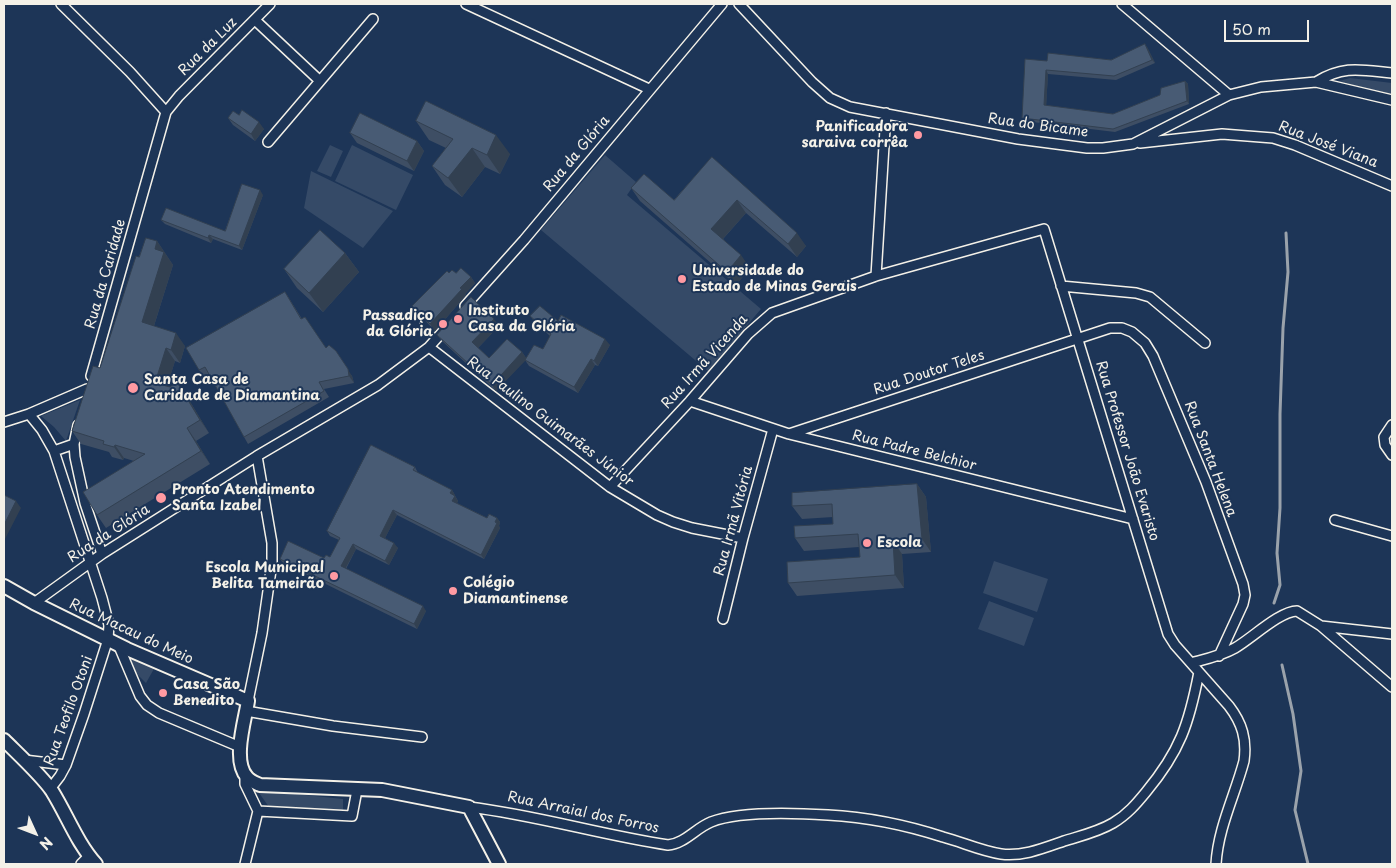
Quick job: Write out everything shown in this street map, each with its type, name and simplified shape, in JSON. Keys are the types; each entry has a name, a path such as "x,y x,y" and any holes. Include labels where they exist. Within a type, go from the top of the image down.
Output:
{"main road":[{"name":"Rua Macau do Meio","path":"5,587 113,642 247,706"},
{"path":"245,776 241,765 240,747 247,706"},
{"path":"4,740 50,789 89,861"},
{"name":"Rua Arraial dos Forros","path":"245,776 260,785 382,790 468,807"},
{"path":"468,807 499,864"}],"street":[{"path":"61,4 166,112"},
{"name":"Rua da Luz","path":"166,112 179,96 270,4"},
{"path":"466,4 650,89"},
{"name":"Rua da Glória","path":"459,314 524,240 722,4"},
{"name":"Rua do Bicame","path":"739,4 812,82 830,98 850,107 1018,139 1087,148 1133,144 1228,95 1275,85 1316,82 1392,100"},
{"path":"1122,4 1228,95"},
{"path":"268,142 373,19"},
{"path":"255,20 320,81"},
{"path":"1316,82 1331,73 1351,70 1392,73"},
{"name":"Rua da Caridade","path":"29,414 86,393 166,112"},
{"path":"876,276 886,113"},
{"name":"Rua José Viana","path":"1133,144 1222,134 1273,138 1295,145 1392,186"},
{"name":"Rua Irmã Vicenda","path":"610,487 690,401 748,334 772,313 876,276 1044,229"},
{"name":"Rua Professor João Evaristo","path":"1044,229 1168,634 1175,645 1237,717 1245,740 1244,761 1220,835 1216,864"},
{"path":"1061,286 1136,293 1150,297 1205,343"},
{"name":"Rua da Glória","path":"34,603 102,554 258,456 378,385 429,347 448,325"},
{"name":"Rua Santa Helena","path":"1078,338 1110,328 1127,329 1144,343 1157,364 1206,482 1244,589 1243,604 1219,656"},
{"name":"Rua Doutor Teles","path":"789,434 1078,338"},
{"name":"Rua Paulino Guimarães Júnior","path":"429,347 610,487 657,515 673,522 692,528 743,538"},
{"name":"Rua Padre Belchior","path":"690,401 789,434 1134,520"},
{"path":"81,412 74,444 85,503 102,554"},
{"path":"4,422 29,414 42,430 54,451 102,598 113,642 140,696 147,705 159,713 240,747"},
{"path":"1392,425 1384,437 1385,445 1392,455"},
{"name":"Rua Irmã Vitória","path":"723,620 773,429"},
{"path":"54,451 74,444"},
{"path":"258,456 272,543 272,563 262,633 247,706 333,726 422,737"},
{"path":"1334,520 1392,536"},
{"path":"1191,663 1219,656 1247,640 1281,616 1291,611 1300,612 1321,626 1392,687"},
{"path":"1321,626 1392,634"},
{"name":"Rua Teofilo Otoni","path":"50,789 66,765 113,642"},
{"name":"Rua Arraial dos Forros","path":"468,807 507,812 587,831 668,845 680,842 711,822 730,818 767,815 843,816 913,828 997,853 1018,854 1098,830 1120,819 1130,810 1160,774 1179,744 1188,721 1199,672"},
{"path":"22,760 66,765"},
{"path":"245,776 245,784 258,811 246,864"},
{"path":"258,811 352,816 357,790"}],"shaded area":[{"path":"1350,78 1392,83 1392,95 1339,81"},
{"path":"330,145 343,151 331,177 317,171"},
{"path":"352,145 413,175 396,210 335,181"},
{"path":"605,155 636,182 627,195 761,309 708,371 541,230"},
{"path":"311,171 393,211 363,248 304,208"},
{"path":"80,400 66,441 41,416"},
{"path":"994,561 1048,579 1037,612 983,593"},
{"path":"989,601 1034,618 1024,646 978,629"},
{"path":"126,652 155,667 146,683 133,670"},
{"path":"257,790 343,799 343,812 269,807"}],"building":[{"path":"1145,44 1152,60 1114,76 1046,70 1044,105 1113,114 1160,95 1161,88 1185,81 1187,101 1113,129 1022,118 1025,59 1047,61 1048,53 1111,60"},
{"path":"426,101 496,135 487,155 472,148 448,178 432,166 453,139 416,121"},
{"path":"242,110 259,122 251,134 228,118 233,111 239,115"},
{"path":"360,113 417,141 407,161 350,133"},
{"path":"712,157 797,233 788,244 737,200 711,229 741,255 727,272 631,188 644,174 674,200"},
{"path":"242,184 260,190 239,246 209,235 208,238 161,220 166,208 225,231"},
{"path":"320,230 345,253 309,293 284,269"},
{"name":"Santa Casa de Caridade de Diamantina","path":"146,238 157,241 155,249 164,252 142,322 176,333 171,350 166,348 155,383 170,387 177,382 200,420 187,428 201,451 97,515 83,492 145,454 115,445 114,447 103,444 104,441 72,431 93,366 100,368 136,256 139,257"},
{"path":"461,268 471,277 430,324 412,306 447,271 449,273 452,270 456,273"},
{"path":"285,292 301,319 305,317 326,348 329,345 336,351 348,369 349,376 319,382 324,391 244,437 205,367 199,370 186,348"},
{"path":"471,297 494,319 472,342 489,358 507,339 522,352 492,385 437,335"},
{"path":"540,306 558,321 561,315 605,339 594,361 591,359 574,387 525,360 534,345 543,349 551,334 530,316"},
{"path":"371,445 415,467 413,470 452,490 450,493 455,496 452,501 487,518 489,514 497,518 495,522 497,523 481,555 393,510 380,536 394,543 385,561 353,544 341,566 423,606 414,624 280,559 288,541 324,558 326,555 330,557 340,538 327,531"},
{"path":"917,484 922,539 893,541 895,575 788,583 787,562 860,557 858,534 795,538 794,526 833,524 832,504 792,506 792,493"},
{"path":"4,495 16,501 4,525"}],"waterway":[{"path":"1274,603 1280,585 1277,553 1280,508 1280,414 1283,328 1288,272 1286,233"},
{"path":"1282,665 1293,714 1301,771 1295,810 1308,864"}],"place":[{"name":"Panificadora saraiva corrêa","path":"918,135"},
{"name":"Universidade do Estado de Minas Gerais","path":"682,279"},
{"name":"Instituto Casa da Glória","path":"458,319"},
{"name":"Passadiço da Glória","path":"443,324"},
{"name":"Santa Casa de Caridade de Diamantina","path":"133,388"},
{"name":"Pronto Atendimento Santa Izabel","path":"161,498"},
{"name":"Escola","path":"867,543"},
{"name":"Escola Municipal Belita Tameirão","path":"334,576"},
{"name":"Colégio Diamantinense","path":"453,591"},
{"name":"Casa São Benedito","path":"163,693"}]}
